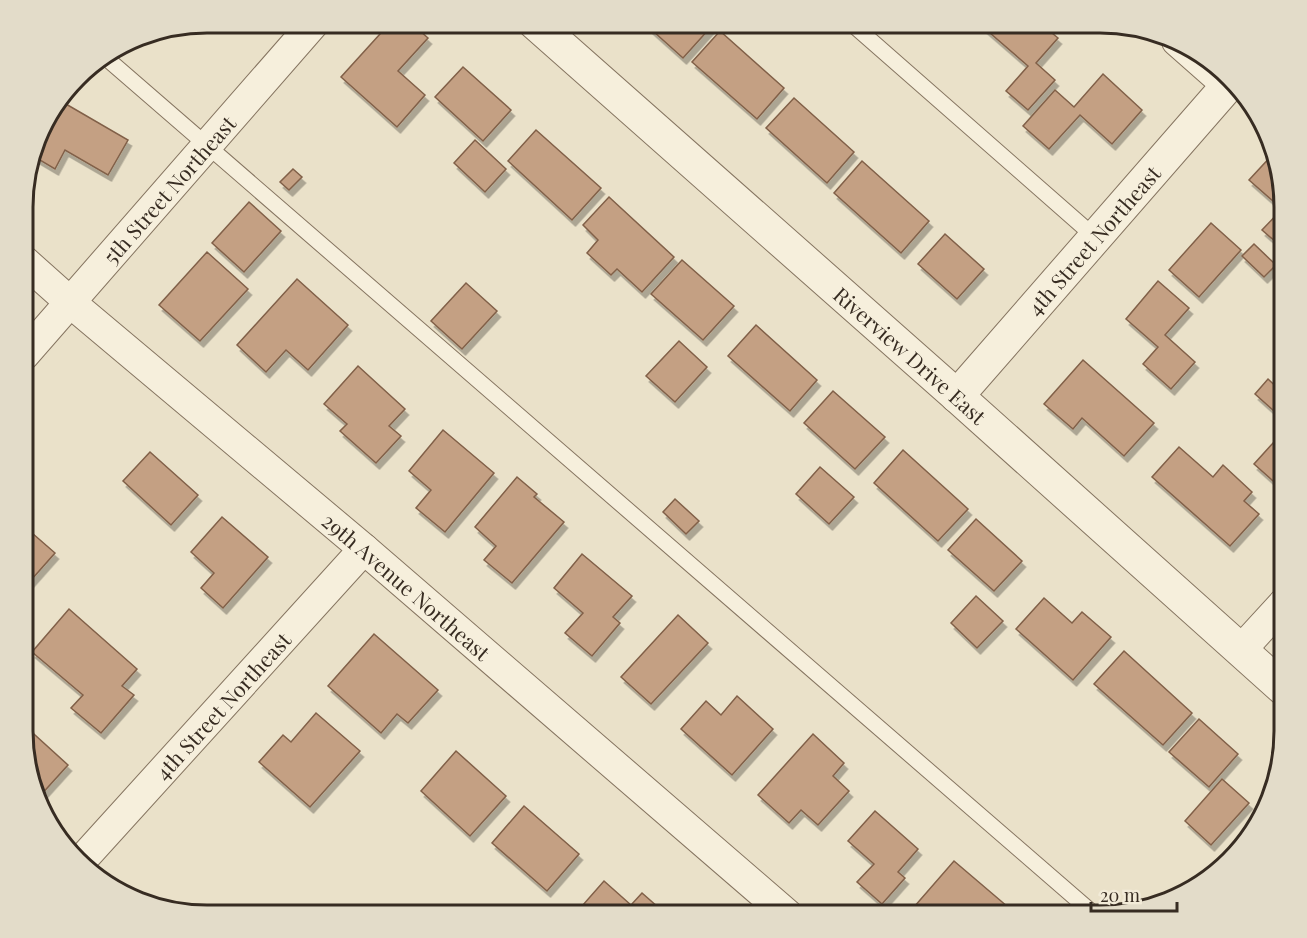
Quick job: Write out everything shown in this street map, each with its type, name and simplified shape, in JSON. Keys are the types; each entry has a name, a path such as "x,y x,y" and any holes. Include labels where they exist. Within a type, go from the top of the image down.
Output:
{"street":[{"name":"5th Street Northeast","path":"33,345 305,33"},
{"name":"Riverview Drive East","path":"546,33 1274,680"},
{"name":"4th Street Northeast","path":"957,396 1226,87"},
{"name":"29th Avenue Northeast","path":"33,269 364,549 776,905"},
{"name":"4th Street Northeast","path":"86,856 364,549"},
{"path":"1241,650 1274,614"}],"lane":[{"path":"862,33 1096,238"},
{"path":"111,62 1083,905"}],"building":[{"path":"381,33 422,33 428,38 398,71 425,95 397,127 341,77"},
{"path":"655,33 706,33 683,58"},
{"path":"718,33 722,33 784,88 757,119 692,62"},
{"path":"990,33 1052,33 1058,38 1036,63 1055,80 1028,110 1006,91 1028,66"},
{"path":"463,67 511,110 483,141 435,97"},
{"path":"1103,74 1142,110 1112,144 1080,115 1049,149 1023,126 1055,90 1074,107"},
{"path":"794,98 854,152 827,183 766,128"},
{"path":"67,104 128,140 108,175 65,150 55,169 40,160 51,130"},
{"path":"536,130 601,188 572,220 508,161"},
{"path":"475,140 506,169 485,192 454,163"},
{"path":"1267,160 1274,202 1249,180"},
{"path":"862,161 929,221 901,253 834,193"},
{"path":"293,169 302,177 289,190 280,182"},
{"path":"609,197 674,257 642,292 617,269 611,275 587,253 598,240 583,225"},
{"path":"249,202 281,231 244,272 212,243"},
{"path":"1274,217 1274,240 1262,230"},
{"path":"1211,223 1241,250 1199,297 1169,270"},
{"path":"945,234 984,269 957,299 918,264"},
{"path":"1254,244 1274,263 1274,267 1264,277 1242,256"},
{"path":"207,252 248,289 200,341 159,305"},
{"path":"682,260 734,306 703,340 651,294"},
{"path":"297,279 348,325 308,370 286,350 266,372 237,345"},
{"path":"1158,281 1189,308 1165,335 1195,362 1171,389 1143,364 1158,347 1126,319"},
{"path":"466,283 497,311 462,349 431,321"},
{"path":"756,325 817,380 790,411 728,356"},
{"path":"679,341 707,367 675,402 646,376"},
{"path":"1083,360 1154,423 1124,456 1082,418 1073,429 1044,404"},
{"path":"358,366 405,409 389,426 401,436 376,463 340,431 347,424 324,404"},
{"path":"1268,379 1274,385 1274,411 1255,394"},
{"path":"833,391 885,437 855,469 804,423"},
{"path":"443,430 494,473 445,532 416,508 431,490 409,471"},
{"path":"1274,442 1274,482 1254,464"},
{"path":"1179,447 1213,477 1223,465 1252,492 1244,501 1259,514 1230,546 1152,477"},
{"path":"903,450 968,509 938,541 874,483"},
{"path":"150,452 198,495 171,525 123,481"},
{"path":"820,467 854,497 829,524 796,494"},
{"path":"517,477 537,494 534,497 564,522 512,583 484,560 496,546 475,527"},
{"path":"675,499 699,521 686,534 663,512"},
{"path":"222,517 268,557 223,608 201,588 214,573 191,552"},
{"path":"976,519 1022,561 994,591 948,550"},
{"path":"33,534 55,553 33,578"},
{"path":"582,554 632,596 613,617 620,623 592,656 565,633 583,613 554,588"},
{"path":"976,596 1003,621 977,648 951,623"},
{"path":"1044,598 1072,623 1082,612 1111,637 1073,680 1016,629"},
{"path":"69,609 137,669 122,686 134,695 101,733 71,708 83,695 33,651"},
{"path":"678,615 708,643 651,704 621,677"},
{"path":"374,634 438,690 408,723 397,714 381,733 328,686"},
{"path":"1124,651 1192,713 1163,745 1094,684"},
{"path":"737,696 773,729 732,775 681,729 706,701 721,715"},
{"path":"316,713 360,751 310,807 259,762 283,735 291,742"},
{"path":"1199,719 1238,754 1209,787 1169,752"},
{"path":"33,733 68,765 44,791 34,753"},
{"path":"813,734 844,763 833,776 849,791 818,825 801,810 789,823 758,795"},
{"path":"456,751 506,796 470,836 421,791"},
{"path":"1222,779 1249,803 1211,845 1185,821"},
{"path":"524,806 579,854 547,891 492,843"},
{"path":"875,811 918,849 898,872 905,878 882,904 857,882 874,864 848,841"},
{"path":"954,861 1006,905 916,905"},
{"path":"604,881 631,905 583,905"},
{"path":"642,893 656,905 631,905"}]}
